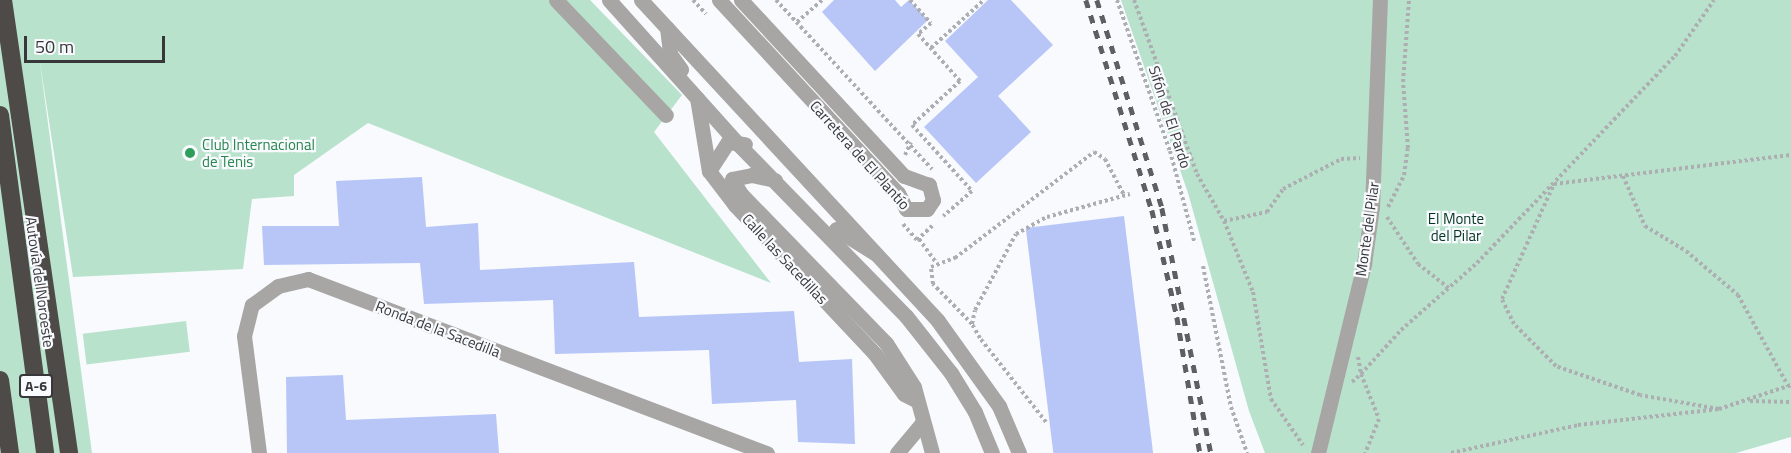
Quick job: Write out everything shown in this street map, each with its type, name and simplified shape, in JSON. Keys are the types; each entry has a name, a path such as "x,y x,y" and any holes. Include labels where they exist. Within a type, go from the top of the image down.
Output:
{"highway":[{"path":"3,0 69,453"},
{"name":"Autovía del Noroeste","path":"0,115 45,453"},
{"path":"49,314 76,453"},
{"path":"0,380 10,453"}],"street":[{"path":"556,0 666,115"},
{"path":"609,0 739,145 906,316 951,373 975,412 992,453"},
{"path":"640,0 882,256 970,359 999,406 1019,453"},
{"name":"Carretera de El Plantío","path":"719,0 898,193 906,209 927,209 933,200 929,185 904,177 741,0"},
{"name":"Monte del Pilar","path":"1318,453 1364,264 1377,157 1380,0"},
{"path":"667,28 677,64 739,132 739,145 732,179 753,175 775,180"},
{"name":"Calle las Sacedillas","path":"697,98 709,171 735,206 874,354 904,394 914,399"},
{"path":"709,171 722,147 728,142 739,145 749,144 856,245 882,256"},
{"name":"Calle las Sacedillas","path":"732,179 741,194 886,343 914,387 914,399 932,453"},
{"name":"Ronda de la Sacedilla","path":"259,453 244,336 252,305 278,286 308,279 767,453"},
{"path":"897,453 921,424"}],"path":[{"path":"797,22 822,0"},
{"path":"910,0 931,23 918,34 960,81 912,125 972,190 919,239"},
{"path":"931,48 984,0"},
{"name":"Sifón de El Pardo","path":"1117,0 1170,151 1195,244"},
{"path":"1134,0 1197,174 1224,221 1253,292 1271,399 1307,453"},
{"path":"1409,0 1403,82 1408,148 1396,196 1384,213 1418,264 1449,288"},
{"path":"1360,374 1554,184 1675,56 1714,0"},
{"path":"1046,422 972,324 933,284 930,273 936,262 955,258 1094,152 1105,159 1124,195"},
{"path":"1554,184 1791,154"},
{"path":"1224,221 1267,212 1283,189 1341,159 1377,157"},
{"path":"1451,453 1578,425 1719,409 1789,386 1738,295 1686,251 1645,226 1626,176 1613,176"},
{"path":"1554,184 1503,298 1514,324 1556,366 1640,395 1719,409"},
{"path":"972,324 991,272 1016,234 1047,217 1130,194"},
{"path":"895,216 919,239 936,262"},
{"path":"1203,266 1230,406 1247,453"},
{"path":"1348,334 1362,364 1360,374 1378,419 1365,453"},
{"path":"1746,400 1791,402"}],"green space":[{"name":"Club Internacional de Tenis","path":"0,0 590,0 682,95 654,132 771,283 368,123 294,175 294,196 252,199 243,269 73,277 39,56 92,453 0,453"},
{"name":"El Monte del Pilar","path":"1121,0 1791,0 1791,437 1736,453 1265,453 1249,411 1188,193"},
{"path":"186,321 190,352 87,364 83,334"}],"building":[{"path":"834,0 895,0 901,7 909,0 928,20 875,71 822,12"},
{"path":"988,0 1011,0 1053,45 998,96 1031,132 976,183 924,127 978,77 945,41"},
{"path":"422,177 426,227 478,223 480,270 634,262 639,317 794,311 799,362 852,359 855,444 798,442 796,400 712,404 709,350 555,354 553,300 424,304 420,263 264,265 262,226 339,226 336,181"},
{"path":"1124,216 1153,453 1053,453 1026,228"},
{"path":"343,375 346,420 496,414 499,453 287,453 286,377"}],"railway":[{"path":"1086,0 1152,210 1177,317 1200,453"},
{"path":"1097,0 1162,208 1211,453"}],"place":[{"name":"Club Internacional de Tenis","path":"190,153"}]}
